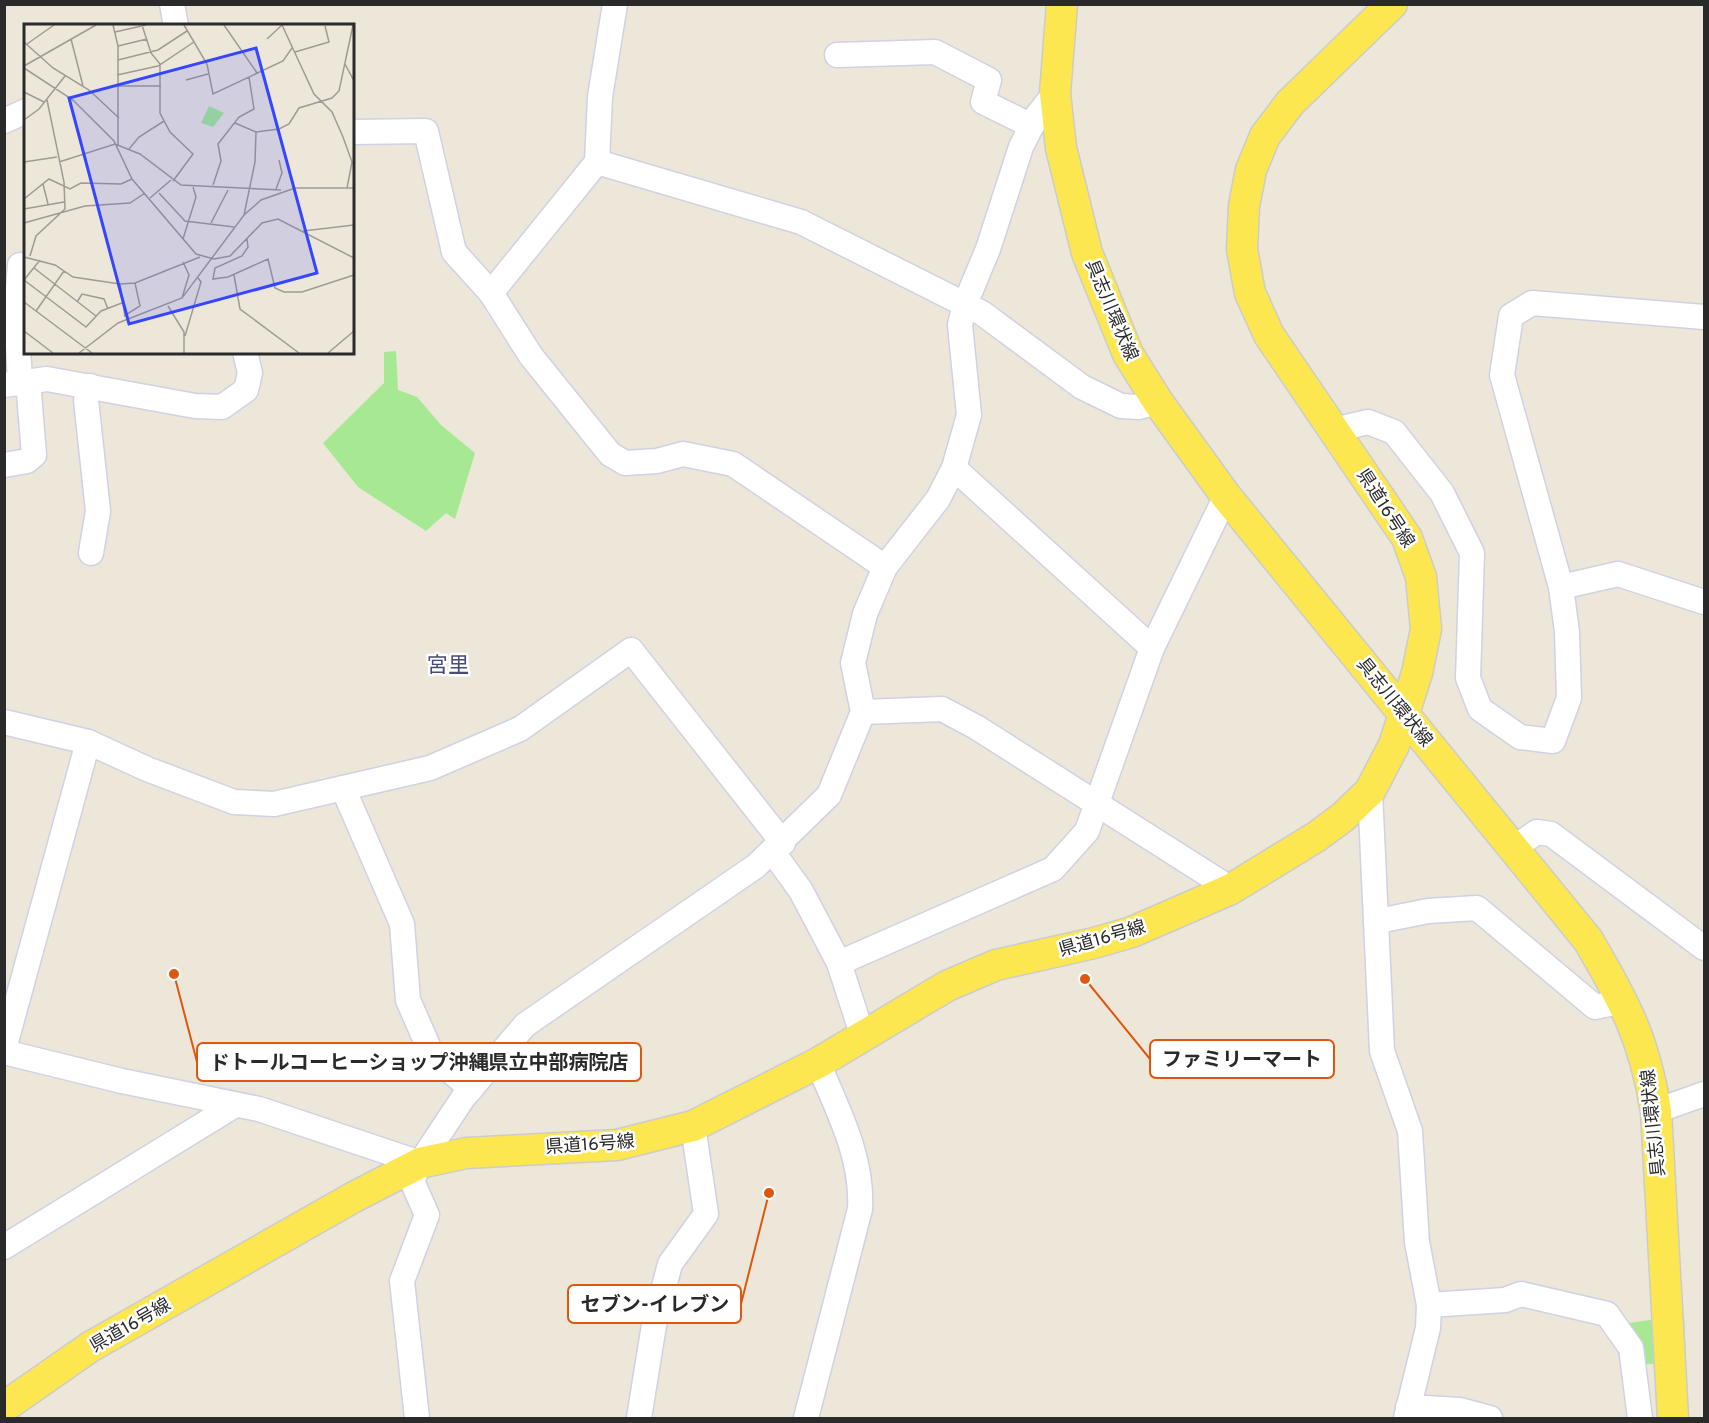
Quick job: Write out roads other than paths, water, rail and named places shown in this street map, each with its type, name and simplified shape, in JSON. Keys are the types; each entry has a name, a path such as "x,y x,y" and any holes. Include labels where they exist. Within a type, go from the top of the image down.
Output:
{"main road":[{"name":"具志川環状線","path":"1062,4 1054,93 1060,148 1088,253 1128,354 1158,402 1226,496 1515,847 1588,940 1624,1001 1648,1066 1656,1111 1673,1419"},
{"name":"県道16号線","path":"4,1407 90,1347 354,1197 420,1163 466,1153 617,1145 693,1126 818,1063 862,1034 946,986 996,965 1132,932 1231,889 1316,837 1344,817 1370,791 1384,767 1415,685 1426,629 1421,577 1415,554 1407,538 1269,335 1250,293 1242,249 1244,206 1251,170 1265,136 1290,103 1384,8"}],"street":[{"path":"172,4 176,24"},
{"path":"491,293 597,162 600,97 615,4"},
{"path":"837,55 935,52 989,80 983,102 1032,126"},
{"path":"417,1419 402,1281 427,1215 412,1181 420,1163 471,1089 525,1025 756,866 829,795 863,712 853,663 865,614 885,567 938,499 954,468 969,415 960,325 965,304 988,249 1022,147 1032,126 1054,93"},
{"path":"4,121 24,112"},
{"path":"354,132 426,131 454,252 491,293 531,356 610,454 625,463 657,461 683,454 733,464 885,567"},
{"path":"597,162 801,222 982,313 1082,387 1121,405 1139,407 1158,402"},
{"path":"4,465 27,461 34,455 17,382 16,312 20,265"},
{"path":"1334,430 1368,422 1394,432 1442,493 1472,553 1468,678 1480,709 1520,737 1553,741 1569,698 1567,632 1561,587 1502,375 1511,316 1532,303 1704,316"},
{"path":"17,382 47,379 195,406 222,407 246,390 250,373 245,354"},
{"path":"90,386 86,400 98,512 91,553"},
{"path":"954,468 1152,648"},
{"path":"839,963 1053,869 1087,831 1152,648 1226,496"},
{"path":"1561,587 1618,574 1704,602"},
{"path":"4,722 88,742 147,769 234,802 274,804 430,768 519,729 631,650 778,847 839,963 862,1034"},
{"path":"863,712 942,709 976,727 1231,889"},
{"path":"88,742 4,1050 259,1110 420,1163"},
{"path":"343,788 402,924 408,1000 432,1054 471,1089"},
{"path":"1370,791 1378,921 1382,1051 1410,1131 1417,1242 1428,1305 1428,1328 1407,1413 1460,1410 1490,1419"},
{"path":"1515,847 1537,831 1551,834 1704,948"},
{"path":"1378,921 1428,911 1477,908 1595,1007 1624,1001"},
{"path":"806,1419 860,1209 861,1186 853,1150 818,1063"},
{"path":"1656,1111 1704,1094"},
{"path":"4,1247 235,1106"},
{"path":"639,1419 654,1325 670,1264 706,1214 693,1126"},
{"path":"1428,1305 1504,1300 1521,1294 1606,1314 1631,1348 1640,1419"}],"place":[{"name":"ドトールコーヒーショップ沖縄県立中部病院店","path":"174,974"},
{"name":"ファミリーマート","path":"1085,979"},
{"name":"セブン-イレブン","path":"769,1193"}],"district":[{"name":"宮里","path":"448,665"}]}
